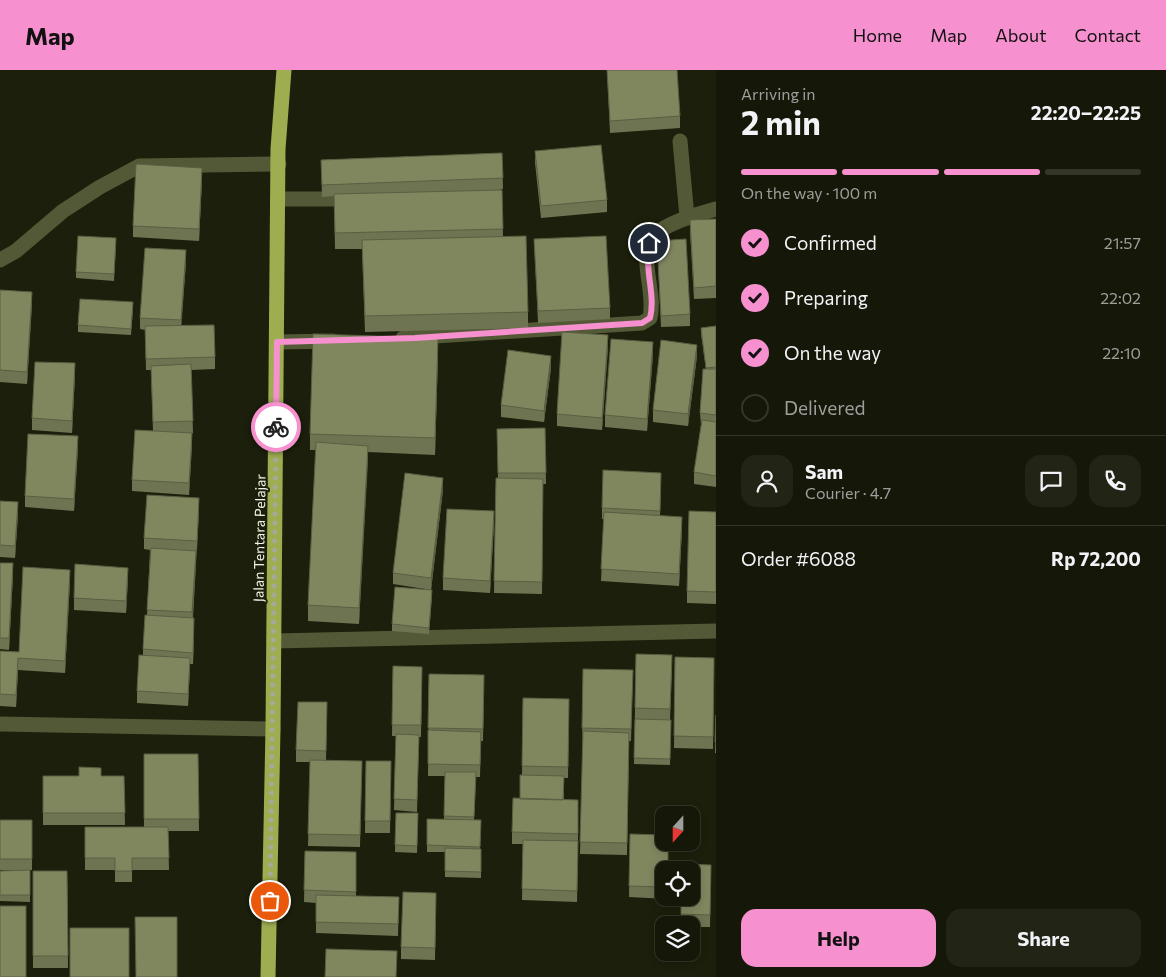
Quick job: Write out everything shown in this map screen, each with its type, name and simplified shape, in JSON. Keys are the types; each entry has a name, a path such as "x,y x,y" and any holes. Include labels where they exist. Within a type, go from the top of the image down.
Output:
{"highway":[{"name":"Jalan Tentara Pelajar","path":"268,977 273,729 278,164 284,70"}],"street":[{"path":"680,141 687,217"},
{"path":"0,260 16,251 63,211 100,187 139,166 278,164"},
{"path":"278,199 368,199"},
{"path":"385,339 642,323 650,318 652,308 646,259 649,243 657,233 687,217 716,209"},
{"path":"277,342 346,340"},
{"path":"274,641 716,631"},
{"path":"0,724 273,729"}],"building":[{"path":"607,70 677,70 680,116 610,121"},
{"path":"601,145 607,200 541,206 535,151"},
{"path":"502,153 503,178 322,185 321,160"},
{"path":"136,164 202,168 199,229 133,226"},
{"path":"502,190 503,229 335,233 334,194"},
{"path":"716,219 716,286 694,288 690,220"},
{"path":"78,236 116,238 114,274 76,272"},
{"path":"526,236 528,312 365,316 362,240"},
{"path":"606,236 610,308 538,311 534,239"},
{"path":"686,239 690,314 661,316 657,241"},
{"path":"145,248 186,250 181,320 140,318"},
{"path":"0,290 32,292 27,372 0,370"},
{"path":"80,299 133,302 131,329 78,325"},
{"path":"214,325 215,357 146,359 145,326"},
{"path":"716,326 716,367 706,368 701,328"},
{"path":"562,332 608,335 602,418 557,414"},
{"path":"313,334 438,338 435,438 310,434"},
{"path":"611,339 653,342 647,419 605,415"},
{"path":"661,340 697,345 688,414 653,410"},
{"path":"508,350 551,356 544,411 501,405"},
{"path":"35,362 75,363 72,421 32,418"},
{"path":"191,364 193,421 153,422 151,366"},
{"path":"703,369 716,369 716,415 700,413"},
{"path":"702,420 716,422 716,476 694,472"},
{"path":"545,428 546,473 498,473 497,429"},
{"path":"135,430 192,433 189,483 132,480"},
{"path":"28,434 78,436 74,499 25,496"},
{"path":"316,442 368,446 359,608 308,605"},
{"path":"603,470 661,473 660,511 602,508"},
{"path":"405,473 443,478 431,578 393,573"},
{"path":"496,478 543,479 542,582 494,581"},
{"path":"147,495 199,498 197,541 144,538"},
{"path":"0,501 18,502 15,546 0,545"},
{"path":"447,509 494,511 490,581 443,578"},
{"path":"689,511 716,512 716,592 687,591"},
{"path":"604,512 682,517 679,574 601,569"},
{"path":"151,548 196,551 192,612 147,610"},
{"path":"0,563 13,563 9,638 0,638"},
{"path":"75,564 128,568 126,601 74,598"},
{"path":"23,567 70,570 65,661 18,658 16,695 0,694 0,651 19,652"},
{"path":"395,587 432,590 429,628 392,624"},
{"path":"145,615 194,618 193,653 143,649"},
{"path":"636,654 672,655 670,709 635,708"},
{"path":"139,655 190,658 188,694 137,691"},
{"path":"675,657 714,658 713,737 674,736"},
{"path":"393,666 422,667 421,725 392,725"},
{"path":"583,669 633,670 631,729 582,728"},
{"path":"429,674 484,675 483,729 428,728"},
{"path":"523,698 569,699 568,767 522,766"},
{"path":"298,702 327,702 326,751 296,750"},
{"path":"635,719 671,720 670,759 634,758"},
{"path":"428,730 481,732 480,765 428,764"},
{"path":"583,731 629,733 627,843 580,842"},
{"path":"396,734 419,735 417,800 394,799"},
{"path":"144,754 198,754 199,819 144,819"},
{"path":"310,760 362,761 360,835 308,834"},
{"path":"366,761 391,761 390,821 365,821"},
{"path":"79,767 101,768 101,776 124,776 125,813 43,813 43,776 79,776"},
{"path":"445,772 476,772 474,817 444,816"},
{"path":"520,775 564,776 563,800 520,799"},
{"path":"513,798 578,800 578,834 512,832"},
{"path":"396,813 418,813 417,846 395,845"},
{"path":"427,819 481,820 480,847 427,845"},
{"path":"0,820 32,820 32,859 0,859"},
{"path":"85,827 168,827 169,858 132,858 132,871 115,871 115,858 85,858"},
{"path":"630,834 655,835 655,851 668,851 668,861 655,861 655,887 629,886"},
{"path":"523,840 578,841 577,891 522,889"},
{"path":"445,848 481,849 481,872 445,871"},
{"path":"305,851 356,852 356,892 304,890"},
{"path":"700,865 711,865 710,915 681,914 681,906 700,906"},
{"path":"30,870 30,895 0,895 0,871"},
{"path":"33,871 67,871 68,956 33,956"},
{"path":"403,892 436,893 435,948 401,947"},
{"path":"316,895 399,897 398,924 316,922"},
{"path":"0,906 26,906 26,977 0,977"},
{"path":"135,917 177,917 177,977 136,977"},
{"path":"70,928 129,928 129,977 70,977"},
{"path":"326,949 397,951 396,977 325,977"}],"way so far":[{"path":"270,901 276,427"}],"route":[{"path":"276,427 277,342 415,338 642,323 650,318 652,308 646,259 649,243"}]}
